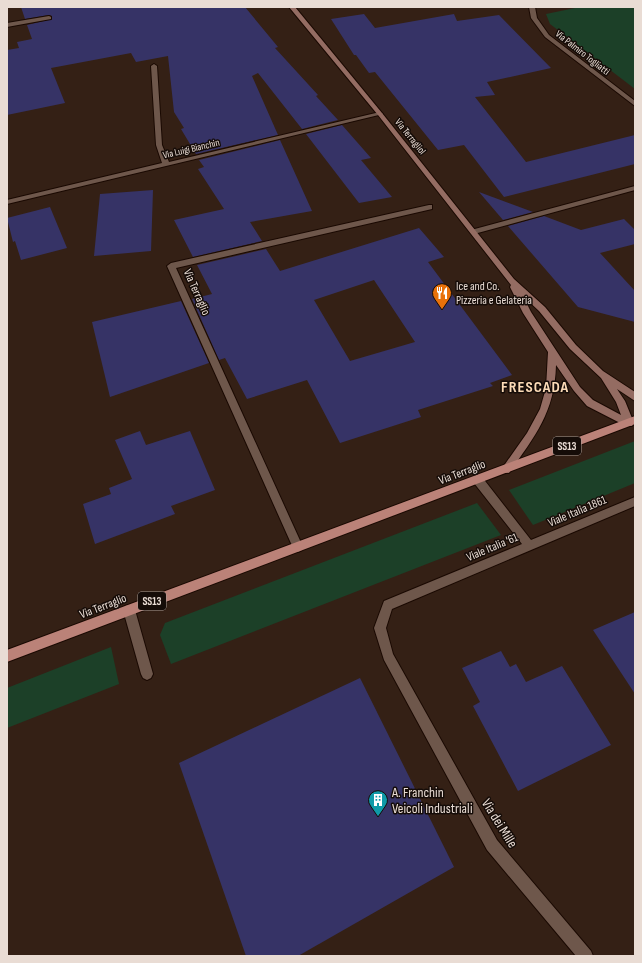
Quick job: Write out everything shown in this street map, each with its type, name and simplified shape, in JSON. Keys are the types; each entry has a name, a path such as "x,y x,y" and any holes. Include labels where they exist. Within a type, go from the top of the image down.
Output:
{"main road":[{"name":"Via Terraglio","path":"7,656 632,422"}],"street":[{"name":"Via Terragliol","path":"292,7 380,114 511,281 552,353 577,389 590,403 632,422"},
{"name":"Via Palmiro Togliatti","path":"532,7 534,18 547,36 635,104"},
{"path":"7,25 49,18"},
{"path":"154,66 159,145 166,164"},
{"name":"Via Luigi Bianchin","path":"7,202 380,114"},
{"path":"474,232 635,188"},
{"name":"Via Terraglio","path":"298,547 171,266 429,207"},
{"name":"Via Terragliol","path":"511,281 542,309 573,347 600,373 635,397"},
{"path":"506,470 539,420 548,399 552,377 552,353"},
{"name":"Via Terragliol","path":"600,373 620,401 632,422"},
{"name":"Viale Italia '61","path":"388,605 529,545 478,480"},
{"name":"Viale Italia 1861","path":"529,545 635,501"},
{"name":"Via dei Mille","path":"388,605 380,628 388,656 492,845 586,956"},
{"path":"129,610 147,674"}],"green space":[{"path":"580,7 635,7 635,89 550,24 546,14"},
{"path":"635,441 635,483 533,525 509,490"},
{"path":"477,503 501,535 171,664 160,635 165,623"},
{"path":"111,647 119,684 7,728 7,688"}],"building":[{"path":"21,7 245,7 278,47 275,48 318,95 316,96 338,120 302,129 258,73 252,76 278,135 196,154 181,129 184,128 174,112 168,56 136,62 131,53 51,68 65,103 7,115 7,50 19,48 17,42 32,39 27,25 52,19 52,16 49,15 25,19"},
{"path":"364,14 375,28 454,14 457,21 499,15 551,68 487,82 495,95 475,97 526,162 635,135 635,164 504,197 464,145 438,150 375,72 369,73 356,55 354,55 331,19"},
{"path":"342,125 371,158 361,160 392,197 359,203 306,134"},
{"path":"280,140 312,211 250,222 262,241 193,257 174,220 224,209 198,169 204,167 199,160"},
{"path":"153,190 151,251 94,256 100,194"},
{"path":"479,192 533,212 503,220"},
{"path":"50,207 67,248 21,260 15,241 13,242 7,218"},
{"path":"544,216 581,230 624,219 635,230 635,244 600,253 635,291 635,322 578,307 508,226"},
{"path":"419,228 444,257 428,262 512,375 490,383 493,386 418,410 421,417 340,443 307,380 247,399 225,358 219,360 192,299 212,294 197,265 266,249 280,271","holes":["374,280 415,342 350,361 314,300"]},
{"path":"181,301 209,363 110,397 92,322"},
{"path":"140,431 146,445 190,431 215,490 171,506 175,514 95,544 83,504 111,494 109,488 132,479 115,440"},
{"path":"635,612 635,694 593,630"},
{"path":"501,651 510,667 516,664 526,682 562,666 611,745 518,791 473,706 480,702 462,668"},
{"name":"A. Franchin Veicoli Industriali","path":"360,678 454,867 298,956 246,956 179,763"}],"place":[{"name":"Ice and Co. Pizzeria e Gelateria","path":"442,310"},
{"name":"A. Franchin Veicoli Industriali","path":"378,817"}],"district":[{"name":"FRESCADA","path":"535,386"}]}
